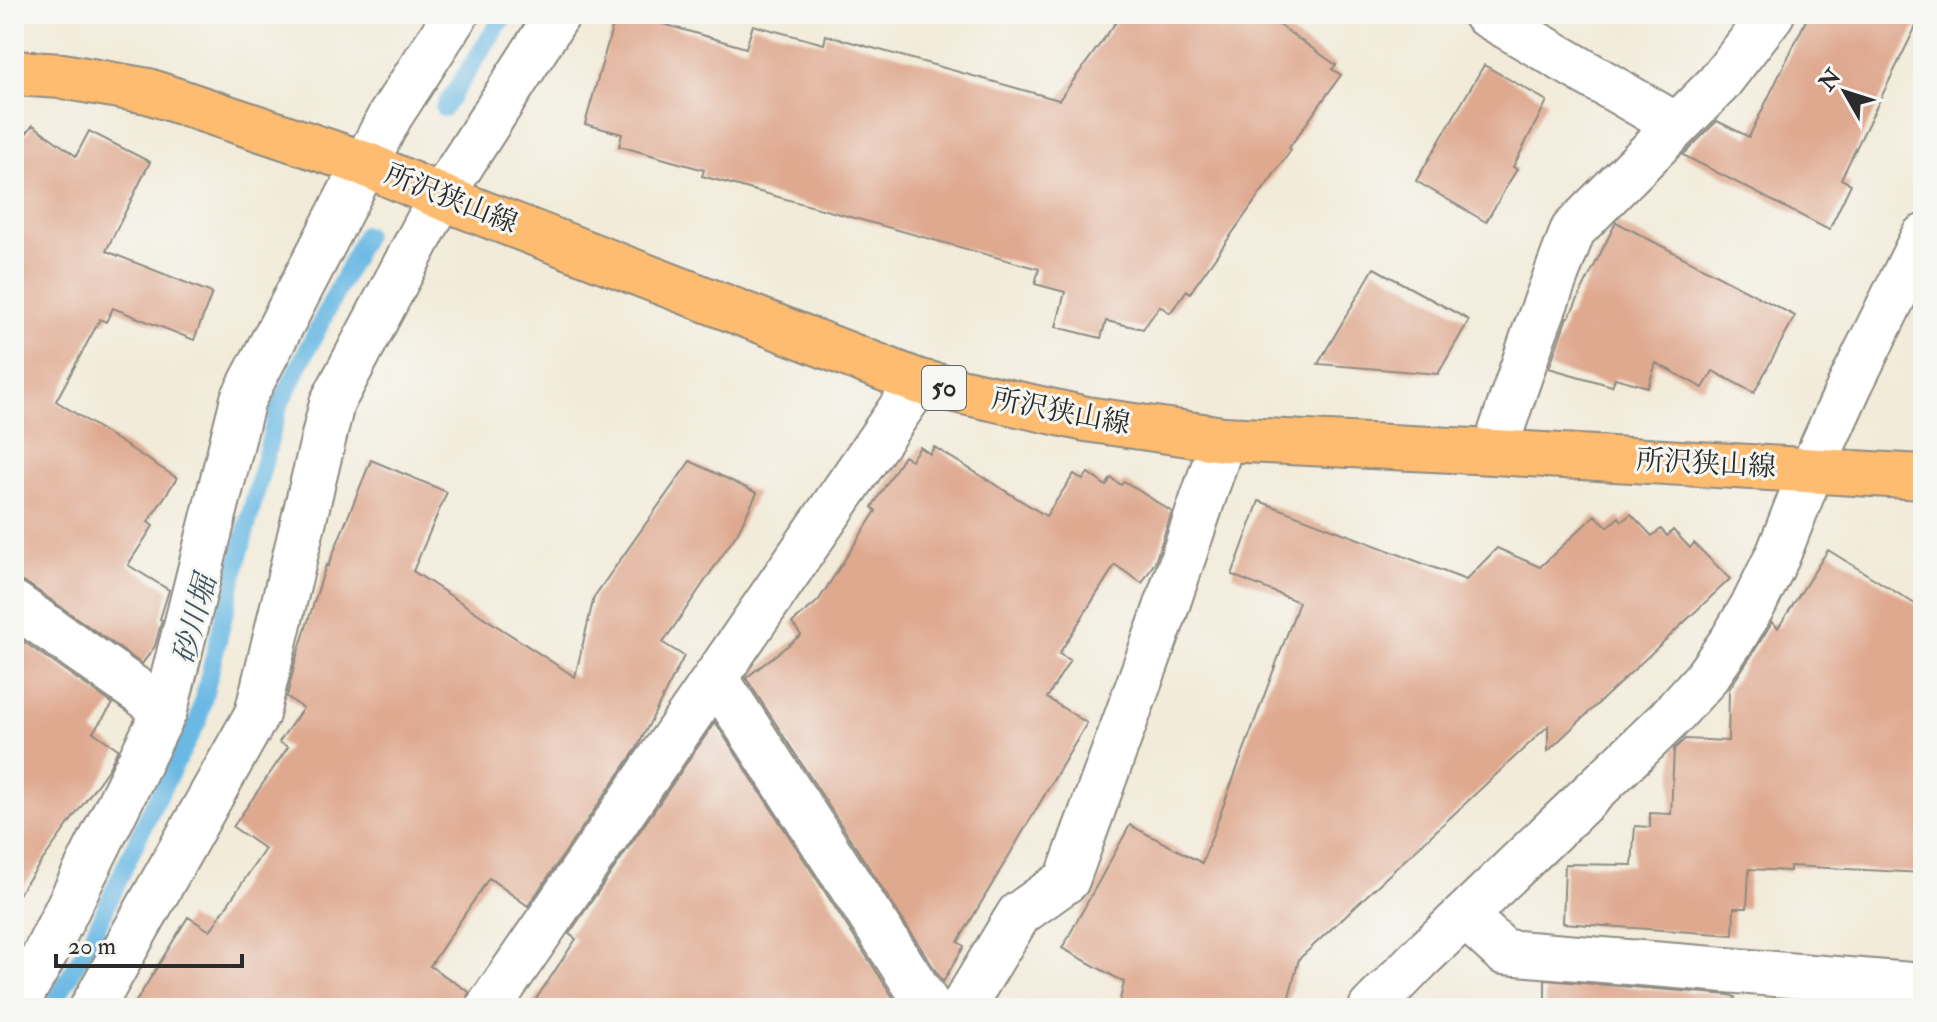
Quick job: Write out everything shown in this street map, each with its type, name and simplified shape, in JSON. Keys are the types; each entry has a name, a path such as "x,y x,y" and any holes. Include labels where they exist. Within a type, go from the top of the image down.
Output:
{"main road":[{"name":"所沢狭山線","path":"14,73 62,76 148,91 365,164 441,197 919,382 1086,419 1223,439 1923,477"}],"street":[{"path":"14,1008 30,943 165,710 243,399 390,116 456,14"},
{"path":"92,1008 257,714 332,403 441,197 558,14"},
{"path":"1485,14 1676,125"},
{"path":"1494,452 1573,230 1718,84 1772,14"},
{"path":"1371,1008 1667,721 1705,679 1755,602 1851,383 1923,237"},
{"path":"488,1008 919,382"},
{"path":"962,1008 1019,914 1067,880 1161,623 1223,439"},
{"path":"14,604 165,710"},
{"path":"716,678 930,1008"},
{"path":"1465,916 1504,952 1868,995 1923,986"}],"building":[{"path":"616,14 629,14 746,48 753,25 824,44 826,35 1059,100 1122,14 1263,14 1336,65 1332,69 1341,75 1190,293 1187,290 1170,313 1160,306 1143,329 1106,321 1101,338 1056,327 1065,292 1035,284 1039,269 702,176 704,170 619,146 622,134 585,124"},
{"path":"1809,14 1922,14 1841,179 1851,184 1829,230 1683,155 1717,121 1749,137"},
{"path":"1484,65 1547,101 1513,167 1517,169 1486,222 1416,181"},
{"path":"33,125 76,156 89,131 150,162 106,251 212,293 194,340 113,308 106,322 100,319 56,401 177,478 148,522 153,526 128,565 169,590 155,646 142,664 28,584 14,579 14,149"},
{"path":"1616,222 1795,316 1754,393 1713,371 1703,388 1656,363 1648,387 1615,378 1612,386 1549,368 1567,317"},
{"path":"1374,268 1469,320 1438,374 1318,364"},
{"path":"920,447 930,454 934,447 1046,516 1074,474 1083,480 1088,473 1106,486 1111,478 1121,485 1124,481 1172,512 1155,562 1142,583 1115,565 1059,654 1070,660 1047,698 1087,723 958,942 964,946 943,982 746,678 801,635 792,623 818,601 876,511 872,507 904,456 911,460"},
{"path":"371,460 447,492 413,571 575,677 594,597 690,461 757,493 738,532 663,643 684,656 637,748 528,906 489,878 430,966 469,992 463,1008 132,1008 188,917 210,931 265,849 233,827 288,747 279,742 303,708 287,697 295,662 326,565"},
{"path":"1259,501 1466,580 1497,548 1540,567 1595,515 1608,527 1619,517 1622,521 1631,514 1652,536 1661,529 1667,536 1673,530 1690,548 1694,543 1730,579 1548,751 1548,726 1299,959 1286,1008 1118,1008 1124,982 1062,948 1130,825 1202,863 1299,602 1232,575"},
{"path":"1828,550 1923,609 1923,873 1790,866 1790,871 1749,869 1747,908 1734,908 1733,935 1563,923 1565,864 1632,865 1635,826 1650,827 1650,813 1671,814 1674,749 1685,739 1728,741 1729,689 1772,622 1778,628"},
{"path":"14,635 113,704 93,732 118,749 109,768 14,900"},
{"path":"715,722 900,1008 530,1008 576,939 569,934"},
{"path":"1545,980 1735,997 1733,1008 1545,1008"}],"waterway":[{"name":"砂川堀","path":"444,108 505,14"},
{"name":"砂川堀","path":"51,1008 91,940 149,814 198,721 279,406 365,235"}]}
